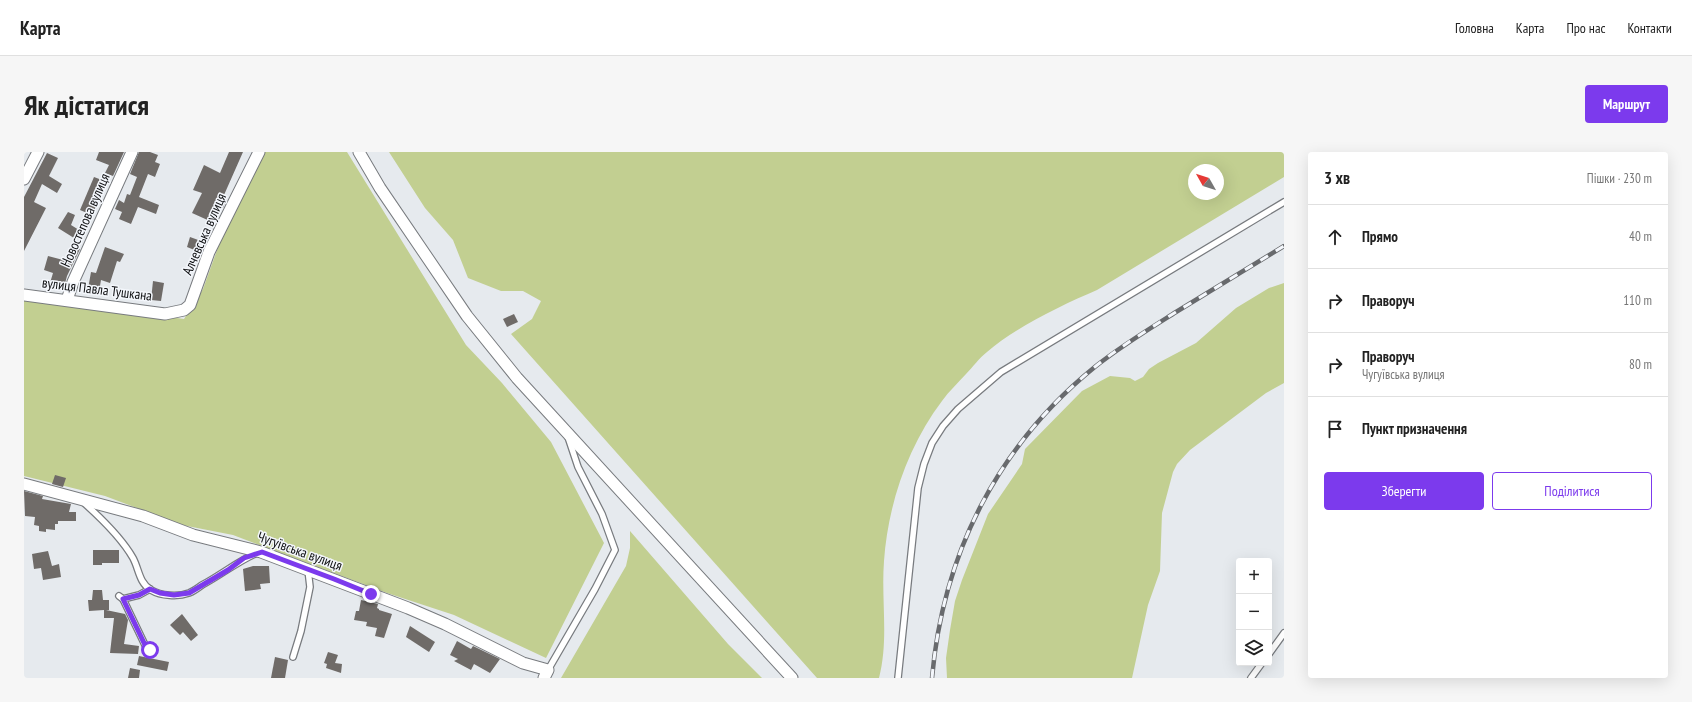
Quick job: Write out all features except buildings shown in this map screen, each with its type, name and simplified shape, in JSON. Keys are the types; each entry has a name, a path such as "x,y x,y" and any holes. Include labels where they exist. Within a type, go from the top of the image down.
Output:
{"street":[{"path":"24,179 38,152"},
{"name":"Новостепова вулиця","path":"67,300 73,282 132,152"},
{"name":"Алчевська вулиця","path":"165,314 184,310 190,305 209,252 259,152"},
{"path":"359,152 380,188 467,316 516,378 792,678"},
{"name":"вулиця Павла Тушкана","path":"24,295 165,314"},
{"name":"Чугуївська вулиця","path":"24,484 78,497 143,516 193,535 262,552 307,568 445,624 546,674"}],"lane":[{"path":"898,678 918,488 924,464 932,443 943,426 958,409 1001,372 1284,202"},
{"path":"546,674 595,589 615,550 602,514 578,467 566,433"},
{"path":"78,497 119,539 134,559 142,582 150,589 160,593 174,595 189,593 228,570 244,558 262,552"},
{"path":"293,657 301,631 310,587 307,568"},
{"path":"150,589 139,595 121,598 145,645 150,650"},
{"path":"1272,650 1284,633"},
{"path":"1251,678 1260,666"}],"green space":[{"path":"263,152 347,152 466,345 502,383 551,442 604,543 546,658 454,615 387,593 233,535 182,525 105,496 24,476 24,297 184,319 203,289 221,239"},
{"path":"389,152 1284,152 1284,177 1097,290 1069,302 1025,325 981,357 945,397 930,418 910,456 895,497 890,518 884,561 884,649 879,678 817,678 511,334 532,319 541,301 523,291 501,291 468,278 453,240 425,208"},
{"path":"1284,283 1284,383 1266,393 1190,450 1177,464 1173,472 1162,513 1160,571 1148,605 1132,678 947,678 946,658 950,630 955,601 962,580 988,514 1022,464 1025,449 1082,391 1110,376 1130,378 1135,381 1143,377 1149,369 1158,363 1196,343 1236,308 1269,288"},
{"path":"630,531 728,644 762,678 561,678 626,566 630,548"}],"railway":[{"path":"932,678 938,632 948,588 963,545 981,505 1004,466 1031,430 1061,397 1096,366 1115,352 1176,312 1284,246"}],"route":[{"path":"150,650 145,645 123,599 139,595 150,589 160,593 174,595 189,593 228,570 244,558 262,552 307,568 371,594"}]}
